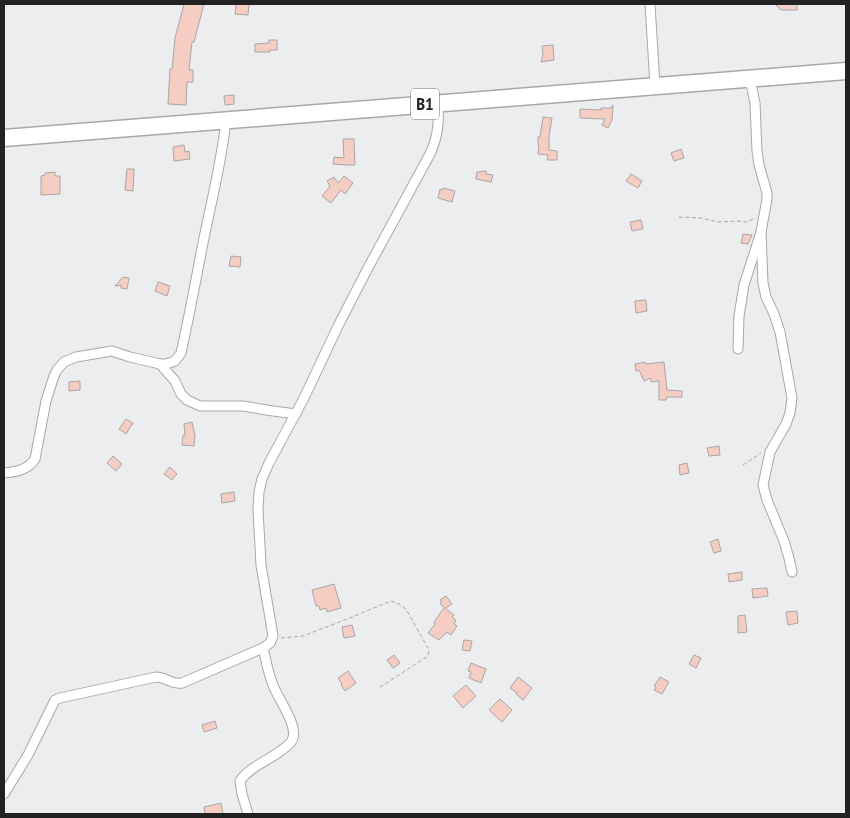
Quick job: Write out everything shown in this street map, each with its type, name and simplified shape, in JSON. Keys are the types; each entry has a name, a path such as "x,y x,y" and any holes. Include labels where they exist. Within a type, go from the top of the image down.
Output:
{"highway":[{"name":"B1","path":"4,138 846,71"}],"street":[{"path":"650,4 655,86"},
{"path":"738,349 739,316 744,285 761,232 767,193 759,165 755,103 750,79"},
{"path":"4,794 28,755 57,699 156,677 175,684 182,683 263,648 272,641 271,620 261,565 258,508 262,479 362,280 430,154 438,129 438,103"},
{"path":"175,381 188,324 205,231 214,197 226,120"},
{"path":"761,232 762,283 780,332 792,398 786,424 770,452 763,485 767,500 784,541 792,572"},
{"path":"4,473 30,466 35,459 46,401 54,376 64,362 112,351 160,364 171,363 179,358"},
{"path":"160,364 175,381 181,394 187,400 200,406 243,406 296,414"},
{"path":"248,814 240,781 250,770 278,754 291,742 294,736 291,721 272,682 263,648"}],"path":[{"path":"679,216 718,222 738,220 747,222 764,214"},
{"path":"743,465 774,444"},
{"path":"273,636 280,638 303,636 391,601 399,604 406,609 429,650 428,656 379,688"}],"building":[{"path":"184,4 204,4 194,42 192,42 189,70 193,70 193,82 187,82 186,105 168,104 170,69 172,69 175,38"},
{"path":"236,4 249,4 248,15 235,14"},
{"path":"775,4 797,4 797,10 781,10"},
{"path":"269,40 277,40 277,50 255,52 255,44 269,43"},
{"path":"553,45 554,60 541,62 542,46"},
{"path":"234,95 234,104 225,105 224,96"},
{"path":"613,105 612,120 608,128 602,125 605,119 580,118 580,109 601,110 601,108 611,108"},
{"path":"543,117 552,118 549,150 557,151 557,160 547,160 548,155 538,154 538,137 540,137"},
{"path":"343,139 354,139 355,165 333,164 334,157 344,158"},
{"path":"184,145 185,152 189,151 190,159 174,161 173,147"},
{"path":"681,149 684,158 674,161 671,153"},
{"path":"127,169 134,169 133,191 125,190"},
{"path":"486,171 486,174 493,175 491,182 476,179 477,172"},
{"path":"55,172 55,176 60,176 60,194 41,195 41,176 45,175 45,173"},
{"path":"631,174 642,181 638,188 626,181"},
{"path":"344,176 353,183 345,194 341,190 331,203 322,196 330,186 327,181 334,177 338,183"},
{"path":"443,188 455,191 452,202 438,198 440,189 442,190"},
{"path":"641,220 643,229 632,231 630,222"},
{"path":"743,234 752,235 748,244 741,243"},
{"path":"231,256 241,257 240,267 229,266"},
{"path":"123,277 129,278 127,289 121,288 121,285 115,286"},
{"path":"158,282 170,286 167,296 155,291"},
{"path":"646,300 647,311 636,313 635,301"},
{"path":"645,362 645,364 664,362 667,390 682,391 682,397 667,397 666,400 659,400 659,381 651,382 651,378 644,381 639,370 636,371 635,364"},
{"path":"80,381 80,390 69,391 69,382"},
{"path":"126,419 133,423 126,434 119,429"},
{"path":"192,422 195,436 194,446 182,445 183,435 185,436 184,424"},
{"path":"719,446 720,455 709,456 707,448"},
{"path":"113,456 122,464 116,471 107,463"},
{"path":"687,463 689,473 680,475 679,465"},
{"path":"170,467 177,474 172,480 164,474"},
{"path":"234,492 235,501 222,503 221,494"},
{"path":"718,539 721,551 714,553 710,542"},
{"path":"742,572 742,580 729,582 728,574"},
{"path":"334,584 341,608 327,612 326,608 320,610 319,606 316,606 312,590"},
{"path":"767,588 768,596 753,598 752,589"},
{"path":"446,596 452,604 445,608 454,615 452,617 456,620 454,624 457,626 451,635 447,632 439,640 428,633 444,608 440,600"},
{"path":"797,611 798,623 788,625 786,612"},
{"path":"745,615 747,632 738,633 738,616"},
{"path":"352,625 355,636 344,638 342,627"},
{"path":"464,640 472,641 470,651 462,650"},
{"path":"394,655 400,663 393,668 387,660"},
{"path":"694,655 701,658 696,668 689,664"},
{"path":"471,663 486,669 481,683 469,678 471,672 468,671"},
{"path":"348,671 356,683 345,691 338,678"},
{"path":"518,677 532,688 523,700 510,688"},
{"path":"660,677 669,682 662,694 654,690 656,687 654,686"},
{"path":"466,685 476,696 463,708 453,696"},
{"path":"500,699 512,710 502,722 489,710"},
{"path":"215,721 217,728 204,732 202,725"},
{"path":"221,803 223,814 205,814 204,807"}]}
